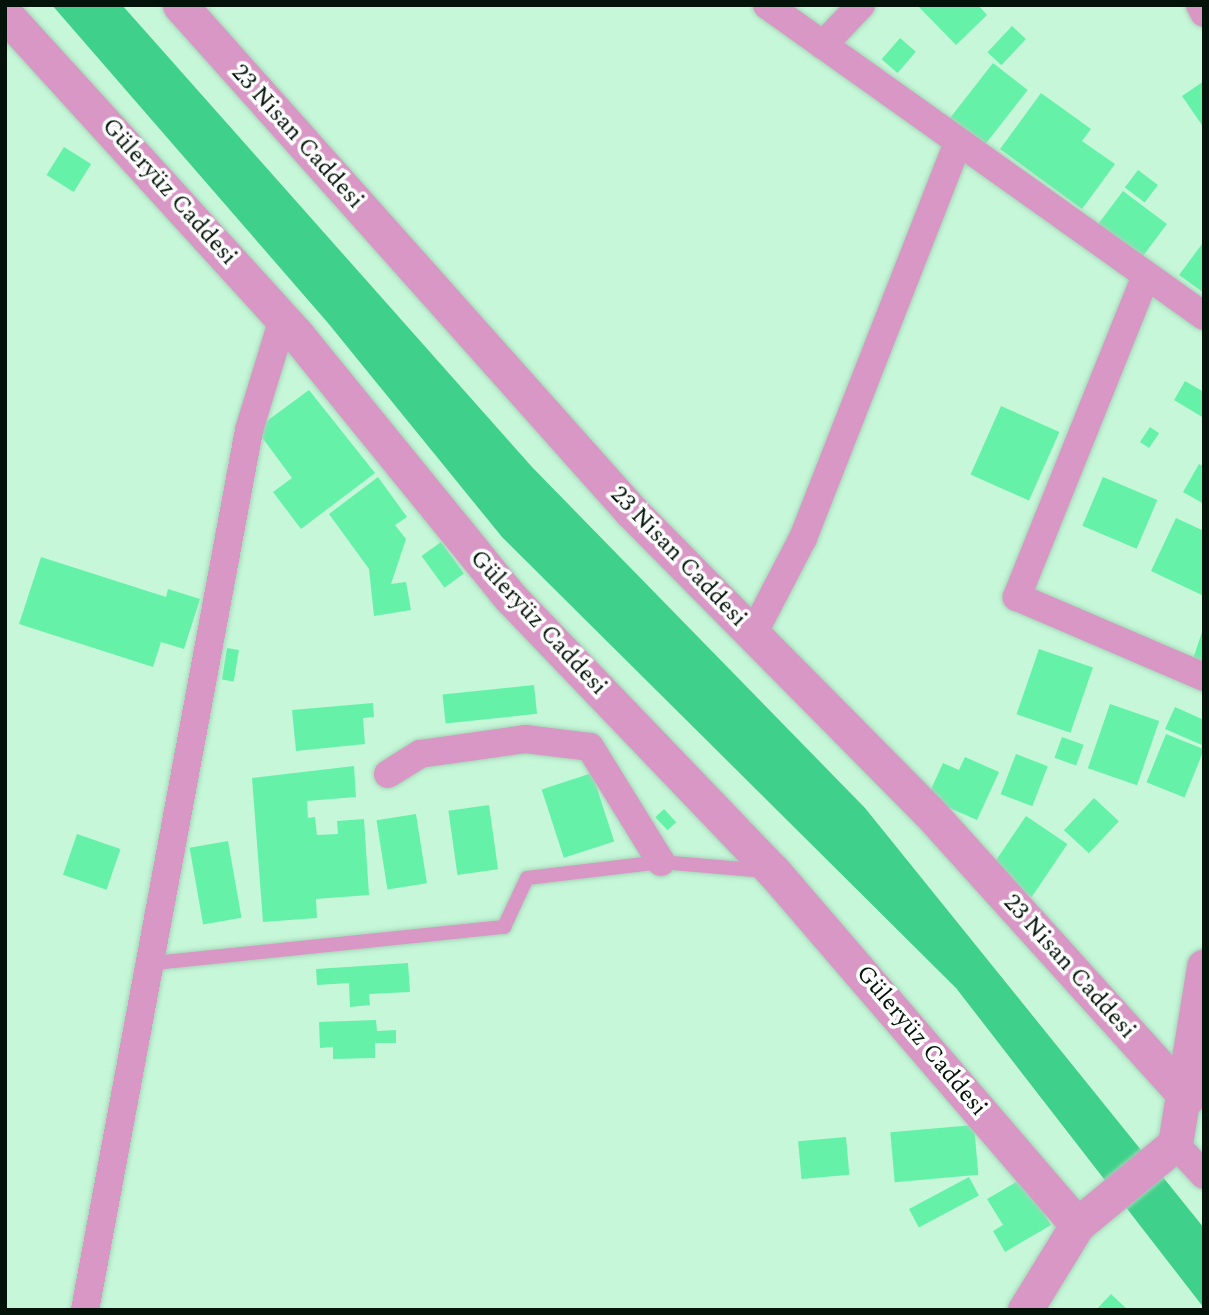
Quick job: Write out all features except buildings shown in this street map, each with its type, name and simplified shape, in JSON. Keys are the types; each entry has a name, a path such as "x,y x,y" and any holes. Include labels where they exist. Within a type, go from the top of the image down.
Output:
{"street":[{"name":"23 Nisan Caddesi","path":"180,5 631,511 929,812 1187,1098"},
{"path":"767,5 1145,278 1204,316"},
{"path":"823,45 861,5"},
{"path":"1199,5 1204,13"},
{"name":"Güleryüz Caddesi","path":"5,15 283,319 510,597 773,871 1086,1216"},
{"path":"753,634 803,538 958,143"},
{"path":"1145,278 1017,597 1204,677"},
{"path":"85,1310 154,963 249,430 283,319"},
{"path":"388,774 420,754 525,739 590,747 661,862"},
{"path":"1026,1310 1086,1216 1175,1144 1187,1098 1204,966"},
{"path":"1175,1144 1204,1175"}],"lane":[{"path":"154,963 504,927 527,878 661,862 773,871"}],"shaded area":[{"path":"52,5 122,5 532,467 865,808 1204,1228 1204,1308 956,988 502,537 328,323"}]}
